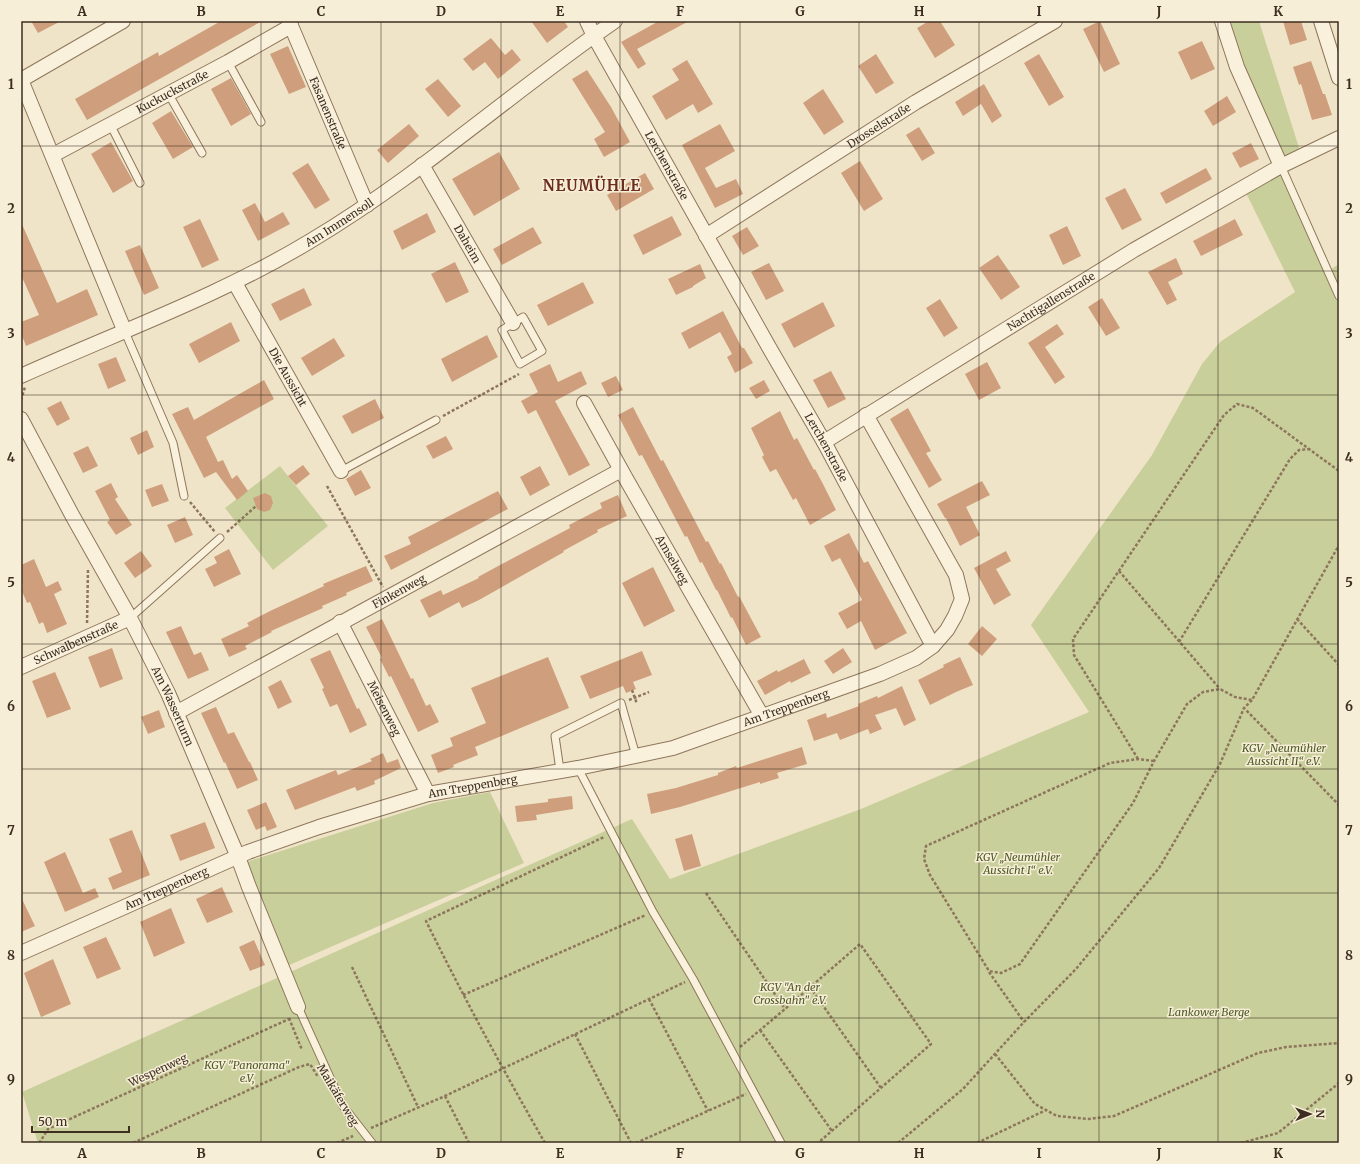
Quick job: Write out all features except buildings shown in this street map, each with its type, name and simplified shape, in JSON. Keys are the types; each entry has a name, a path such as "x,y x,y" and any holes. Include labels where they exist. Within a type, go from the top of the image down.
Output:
{"street":[{"path":"123,21 21,80 53,154 125,332"},
{"name":"Lerchenstraße","path":"587,21 706,236 824,442 933,646"},
{"name":"Am Immensoll","path":"26,374 235,283 312,240 367,205 615,21"},
{"name":"Drosselstraße","path":"706,236 916,102 1055,21"},
{"path":"1222,21 1237,67 1280,166"},
{"path":"1321,21 1339,78"},
{"name":"Kuckuckstraße","path":"53,154 228,62 290,24"},
{"name":"Fasanenstraße","path":"290,24 367,205"},
{"name":"Nachtigallenstraße","path":"824,442 1134,250 1280,166 1339,138"},
{"name":"Daheim","path":"422,165 513,323"},
{"name":"Die Aussicht","path":"235,283 341,471"},
{"name":"Amselweg","path":"584,403 762,716"},
{"path":"866,415 956,575 962,599 947,630 933,646"},
{"name":"Am Wasserturm","path":"21,420 130,618 168,693 238,857 298,1007"},
{"name":"Finkenweg","path":"176,713 340,622 621,470"},
{"name":"Schwalbenstraße","path":"21,667 130,618"},
{"name":"Meisenweg","path":"340,622 428,794"},
{"name":"Am Treppenberg","path":"21,954 238,857 319,828 428,794 578,768 672,748 880,674 916,658 933,646"}],"lane":[{"path":"228,62 261,122"},
{"path":"168,93 202,153"},
{"path":"110,124 140,183"},
{"path":"1280,166 1339,296"},
{"path":"523,317 542,351 520,364 502,330 513,323 523,317"},
{"path":"125,332 173,443 184,496"},
{"path":"341,471 436,420"},
{"path":"130,618 220,538"},
{"path":"560,770 554,736 621,704 636,756"},
{"path":"578,768 653,912 693,978 781,1143"},
{"path":"298,1007 344,1106 372,1143"}],"path":[{"path":"436,420 524,371 520,364"},
{"path":"1138,759 1074,654 1073,639 1224,415 1237,404 1253,408 1339,471"},
{"path":"1179,642 1290,459 1299,450 1309,449"},
{"path":"328,486 388,596"},
{"path":"184,496 220,538 256,506"},
{"path":"898,1143 963,1089 1024,1022 1076,969 1159,868 1220,764 1244,708 1252,700 1339,545"},
{"path":"82,640 88,619 88,568 92,550"},
{"path":"1119,571 1220,689 1235,697 1252,700"},
{"path":"1297,619 1339,664"},
{"path":"989,971 1001,973 1020,964 1133,803 1154,761 1187,704 1203,692 1220,689"},
{"path":"632,690 637,704"},
{"path":"628,701 649,692"},
{"path":"1244,708 1339,805"},
{"path":"1024,1022 989,971 930,875 924,859 926,846 1110,763 1138,759 1154,761"},
{"path":"545,1143 502,1069 426,921 612,833"},
{"path":"706,892 785,1010"},
{"path":"463,995 653,912"},
{"path":"733,1053 785,1010 860,944 931,1044 818,1143"},
{"path":"352,966 418,1108"},
{"path":"363,1131 444,1096 693,978"},
{"path":"810,987 881,1088"},
{"path":"649,999 708,1111"},
{"name":"Wespenweg","path":"41,1143 40,1142 48,1129 289,1019"},
{"path":"760,1030 832,1131"},
{"path":"575,1034 631,1143"},
{"path":"995,1054 1035,1104 1057,1116 1088,1119 1114,1116 1258,1053 1286,1047 1339,1043"},
{"name":"Maikäferweg","path":"133,1143 299,1067 310,1064 322,1084"},
{"path":"1242,1143 1278,1133 1339,1083"},
{"path":"636,1143 753,1091"},
{"path":"444,1096 469,1143"},
{"path":"977,1143 1046,1110"},
{"name":"Maikäferweg","path":"337,1143 353,1136 349,1129"}],"green space":[{"path":"1222,21 1259,21 1301,154 1281,166 1328,271 1339,264 1339,1143 38,1143 22,1092 632,819 670,879 861,809 1089,712 1031,625 1152,455 1202,364 1220,342 1295,292 1243,187 1280,166"},
{"path":"280,466 328,526 273,570 225,508"},
{"path":"490,792 524,863 287,966 246,862 433,803"}],"district":[{"name":"NEUMÜHLE","path":"592,185"}],"park label":[{"name":"KGV „Neumühler Aussicht II“ e.V.","path":"1284,754"},
{"name":"KGV „Neumühler Aussicht I“ e.V.","path":"1018,863"},
{"name":"KGV \"An der Crossbahn\" e.V.","path":"790,993"},
{"name":"Lankower Berge","path":"1209,1012"},
{"name":"KGV \"Panorama\" e.V,","path":"247,1071"}]}
